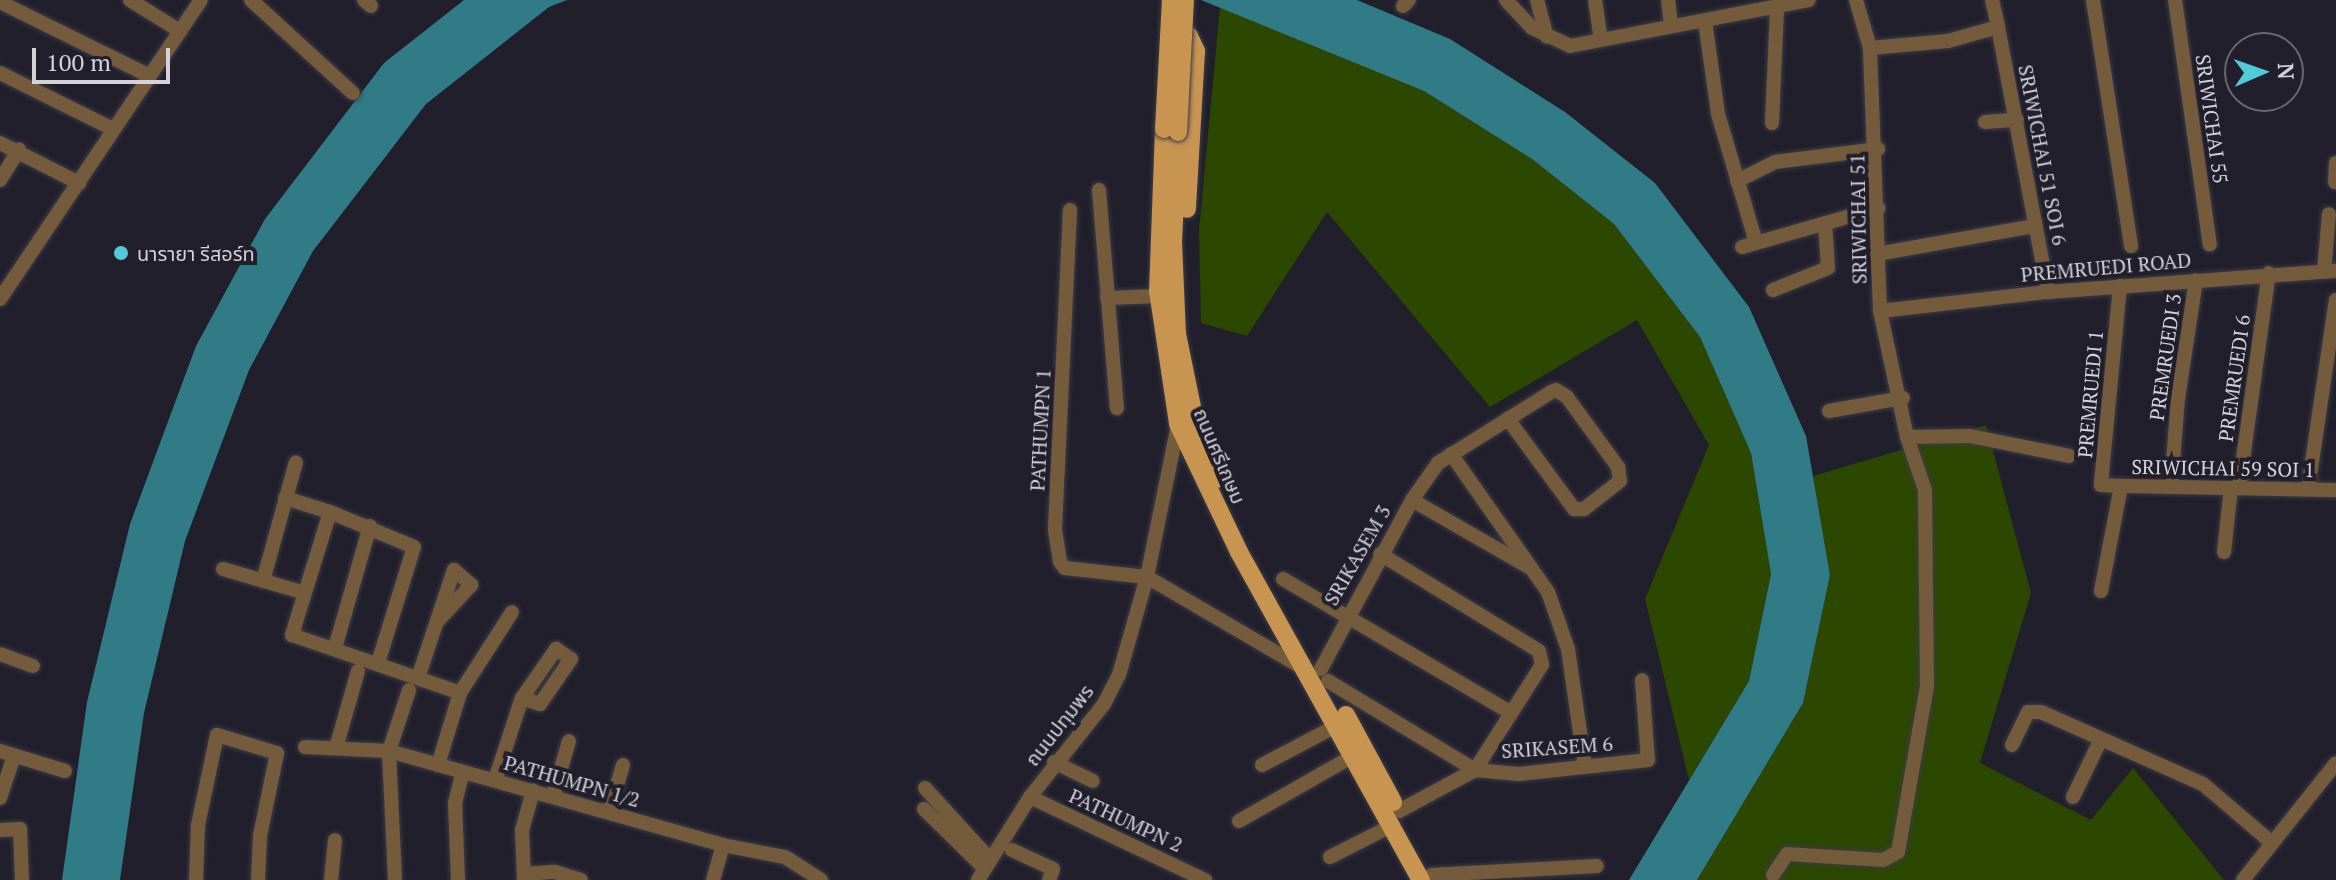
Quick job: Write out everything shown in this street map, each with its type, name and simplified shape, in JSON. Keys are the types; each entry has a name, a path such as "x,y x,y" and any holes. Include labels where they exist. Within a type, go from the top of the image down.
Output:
{"main road":[{"name":"ถนนศรีเกษม","path":"1171,0 1174,286 1185,376 1210,470 1429,878"},
{"name":"ถนนศรีเกษม","path":"1185,0 1171,130 1159,293 1178,424 1239,552 1319,674 1353,756 1396,818"},
{"path":"1159,293 1150,235 1160,49 1168,35 1184,33 1196,51 1181,300 1185,376"}],"street":[{"path":"130,0 180,31"},
{"path":"0,299 201,0"},
{"path":"251,0 353,93"},
{"path":"1506,0 1547,37 1570,46 1809,0"},
{"path":"1537,0 1547,37"},
{"path":"1595,0 1601,40"},
{"path":"1668,0 1671,26"},
{"name":"SRIWICHAI 51","path":"1773,875 1787,854 1883,860 1898,852 1927,685 1925,490 1907,437 1903,398 1880,311 1878,149 1870,48 1856,0"},
{"name":"SRIWICHAI 51 SOI 6","path":"1992,0 2048,292"},
{"path":"2093,0 2131,246"},
{"name":"SRIWICHAI 55","path":"2175,0 2210,245"},
{"path":"0,2 148,75"},
{"path":"1772,123 1780,5"},
{"path":"1705,21 1718,114 1737,181 1749,245 1879,208"},
{"path":"1870,48 1948,41 1998,27"},
{"path":"0,73 113,129"},
{"path":"1985,122 2017,120"},
{"path":"0,143 79,183"},
{"path":"1737,181 1775,162 1878,149"},
{"path":"0,180 19,150"},
{"path":"2335,182 2336,163"},
{"path":"1099,190 1117,408"},
{"name":"PATHUMPN 1","path":"1070,210 1055,530 1060,562 1065,568 1147,577"},
{"path":"2329,214 2330,271"},
{"path":"1773,290 1828,268 1825,223"},
{"path":"1877,254 2034,226"},
{"name":"PREMRUEDI ROAD","path":"1880,311 2048,292 2269,273 2330,271"},
{"name":"PREMRUEDI 6","path":"2224,552 2269,273"},
{"name":"PREMRUEDI 3","path":"2171,487 2178,399 2196,280"},
{"name":"PREMRUEDI 1","path":"2120,286 2101,485 2121,486"},
{"path":"1107,298 1159,293"},
{"path":"2308,489 2336,300"},
{"path":"1412,500 1427,474 1451,454 1508,419 1560,391 1618,467 1620,481 1584,509 1574,509 1508,419"},
{"path":"1829,411 1903,398"},
{"name":"ถนนปทุมพร","path":"984,869 1054,762 1104,704 1119,675 1147,577 1178,424"},
{"path":"1907,437 1970,436 2069,456"},
{"path":"1451,454 1548,592 1568,649 1585,767"},
{"path":"263,581 296,462"},
{"name":"SRIWICHAI 59 SOI 1","path":"2101,591 2121,486 2336,490"},
{"path":"285,498 370,526 414,547 378,663"},
{"name":"SRIKASEM 3","path":"1319,674 1346,614 1412,500 1532,569"},
{"path":"330,512 292,635 378,663 414,684 460,693"},
{"path":"335,648 370,526"},
{"path":"1147,577 1319,674 1475,770 1543,656 1380,554"},
{"path":"223,569 305,593"},
{"path":"1283,579 1511,713"},
{"path":"438,765 460,693 512,612"},
{"path":"395,880 389,751 437,622"},
{"path":"0,654 33,666"},
{"path":"336,748 358,671"},
{"name":"SRIKASEM 6","path":"1330,857 1475,770 1519,774 1648,760 1642,680"},
{"path":"495,780 522,698"},
{"path":"2012,745 2025,717 2034,710 2203,784 2272,843"},
{"path":"1262,765 1338,725"},
{"path":"196,880 198,825 217,735 277,753 260,836 258,880"},
{"path":"2073,797 2101,739"},
{"path":"553,796 569,741"},
{"name":"PATHUMPN 1/2","path":"305,747 389,751 723,845 785,857 821,880"},
{"path":"0,798 7,754 65,771"},
{"path":"1239,821 1353,756"},
{"path":"1054,762 1093,781"},
{"path":"2243,880 2336,763"},
{"path":"609,812 623,765"},
{"path":"458,880 455,803 463,772"},
{"path":"925,788 984,869"},
{"path":"533,791 522,830 524,877 555,872 581,880"},
{"name":"PATHUMPN 2","path":"1030,797 1205,880"},
{"path":"924,809 984,869"},
{"path":"0,830 20,829 22,880"},
{"path":"331,880 335,840"},
{"path":"713,880 723,845"},
{"path":"1012,850 1053,869 1049,880"},
{"path":"1429,878 1597,866"}],"green space":[{"path":"1220,7 1424,91 1532,159 1614,224 1700,337 1751,453 1771,574 1749,681 1689,780 1645,599 1709,445 1637,320 1490,407 1327,212 1247,336 1201,323 1199,230"},
{"path":"1986,425 2031,593 1980,763 2091,820 2133,768 2224,880 1697,880 1803,703 1830,575 1813,476"}],"water":[{"path":"464,0 567,0 549,7 426,104 313,251 249,370 185,541 144,713 120,880 62,880 87,702 130,524 196,346 265,219 384,63"},
{"path":"1201,0 1357,0 1450,39 1565,112 1655,183 1749,307 1806,436 1830,575 1803,703 1697,880 1629,880 1749,681 1771,574 1751,453 1700,337 1614,224 1532,159 1424,91"}],"place":[{"name":"นารายา รีสอร์ท","path":"121,253"}]}
